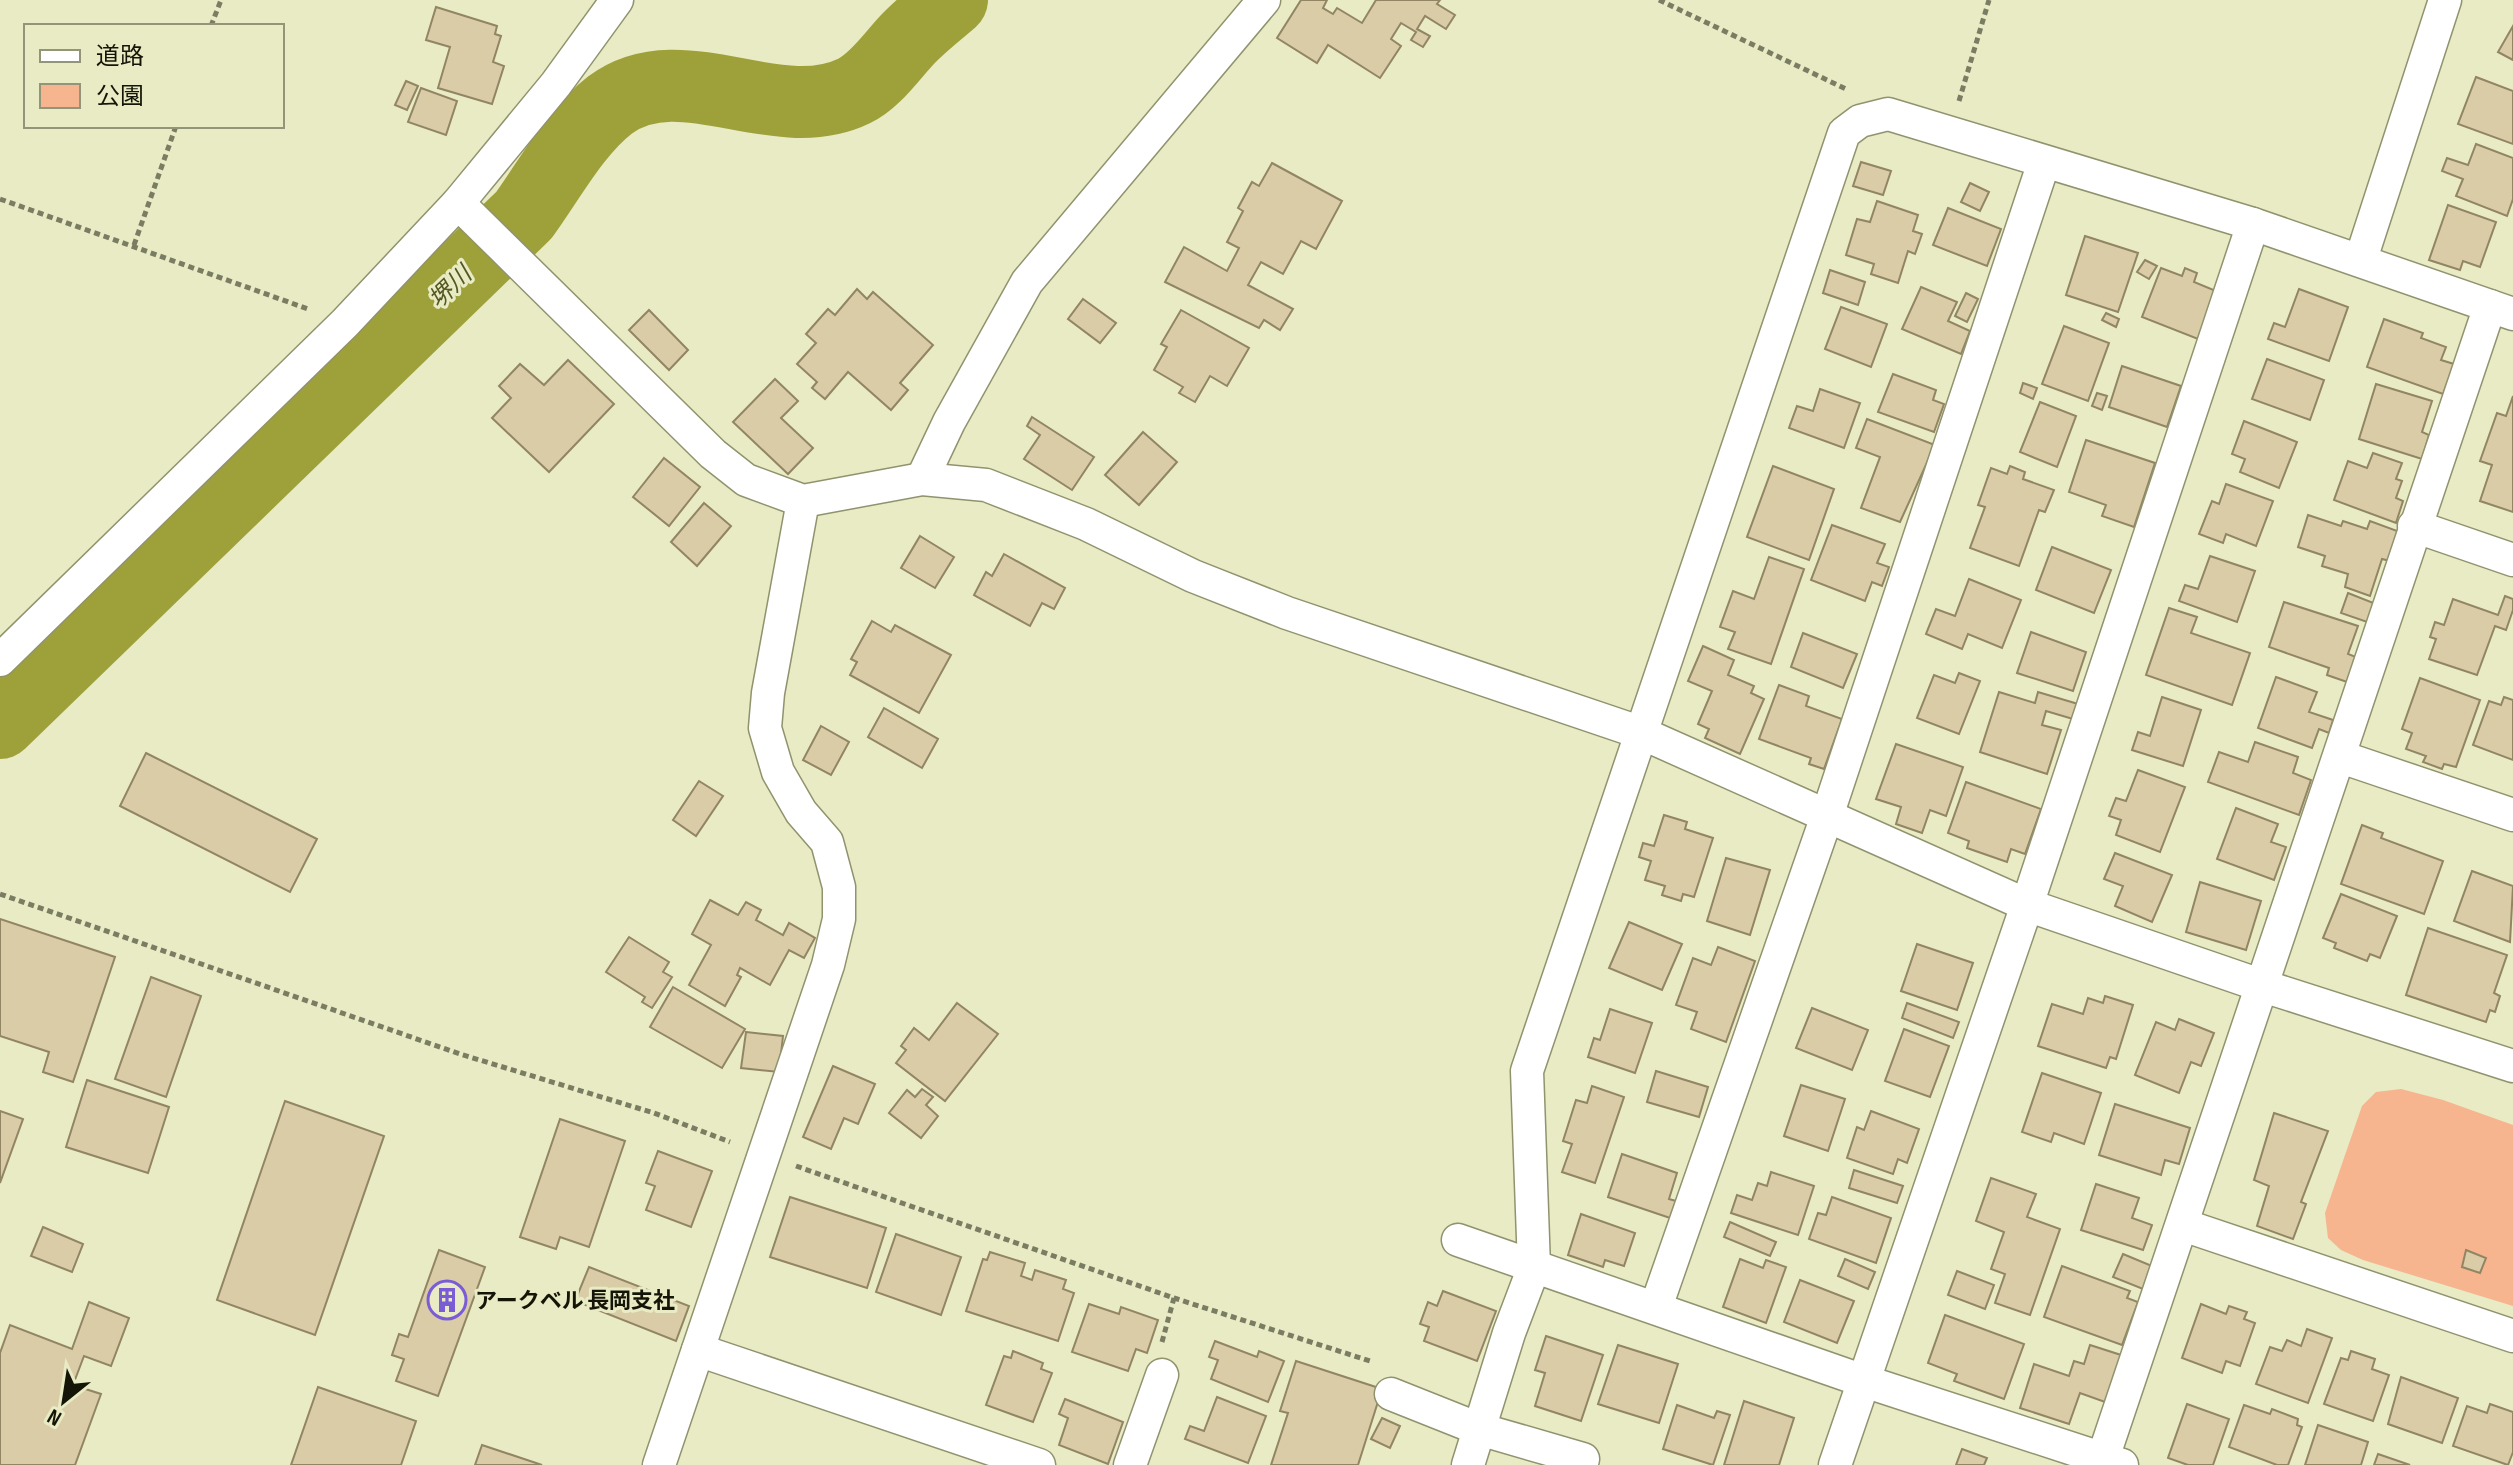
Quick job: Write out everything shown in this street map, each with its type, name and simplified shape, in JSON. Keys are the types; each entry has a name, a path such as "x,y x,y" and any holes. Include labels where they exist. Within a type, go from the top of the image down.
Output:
{"street":[{"path":"0,660 345,323 468,213 617,0"},
{"path":"922,479 949,422 1027,282 1264,0"},
{"path":"2361,259 2445,0"},
{"path":"1458,1240 1534,1267 1656,1307 1864,1381 2112,1462 2183,1225 2260,985 2341,757 2414,526 2502,310 2253,224 1888,114 1860,121 1844,133 1639,732 1527,1071 1534,1267 1509,1333 1468,1465"},
{"path":"1656,1307 1827,816 2044,162"},
{"path":"468,213 713,454 746,480 803,501 922,479 986,485 1086,524 1193,576 1287,613 1639,732 2027,905 2260,985 2513,1066"},
{"path":"1835,1465 2027,905 2253,224"},
{"path":"659,1465 828,965 839,919 839,887 827,842 801,812 778,772 765,728 768,693 803,501"},
{"path":"2414,526 2513,560"},
{"path":"2341,757 2513,815"},
{"path":"2183,1225 2513,1336"},
{"path":"698,1350 1039,1465"},
{"path":"1130,1465 1162,1375"},
{"path":"1391,1394 1479,1429 1583,1459"}],"path":[{"path":"212,24 221,0"},
{"path":"1659,0 1787,59 1888,114"},
{"path":"1949,133 1989,0"},
{"path":"134,245 175,128"},
{"path":"0,199 345,323"},
{"path":"0,894 460,1054 654,1113 764,1155 1174,1298 1378,1364"}],"green space":[{"path":"2401,1089 2513,1125 2513,1306 2363,1260 2341,1250 2328,1238 2325,1213 2362,1106 2376,1092"}],"building":[{"path":"1301,0 1327,0 1323,8 1333,14 1337,8 1362,23 1376,0 1440,0 1437,4 1455,15 1446,29 1425,16 1417,29 1430,36 1423,47 1411,40 1416,32 1401,23 1391,39 1401,46 1380,78 1328,45 1317,63 1277,38"},
{"path":"436,7 497,26 495,34 501,36 493,62 504,66 492,104 438,88 450,47 426,40"},
{"path":"2513,26 2513,60 2498,52"},
{"path":"2476,77 2513,91 2513,144 2458,124"},
{"path":"406,81 418,86 407,110 395,105"},
{"path":"421,88 457,101 446,135 408,122"},
{"path":"2476,144 2513,158 2513,199 2507,216 2456,196 2463,179 2442,171 2447,158 2468,165"},
{"path":"1861,162 1891,171 1883,195 1853,186"},
{"path":"1272,163 1342,201 1316,249 1301,241 1283,274 1261,262 1248,285 1293,309 1280,330 1264,320 1259,328 1165,282 1184,247 1227,271 1239,248 1227,242 1243,211 1238,208 1252,182 1259,186"},
{"path":"1970,183 1989,192 1980,211 1961,202"},
{"path":"1877,201 1918,215 1913,231 1922,234 1915,254 1908,251 1898,283 1871,274 1874,264 1846,255 1857,219 1870,222"},
{"path":"2448,205 2496,222 2480,267 2463,261 2460,270 2429,260"},
{"path":"1948,208 2001,229 1987,266 1933,245"},
{"path":"2085,236 2138,253 2118,312 2066,295"},
{"path":"2145,260 2157,266 2149,279 2137,272"},
{"path":"2161,268 2182,276 2185,268 2197,273 2194,282 2216,291 2198,339 2142,317"},
{"path":"1830,270 1865,282 1858,305 1823,293"},
{"path":"1921,287 1957,302 1948,321 1970,331 1961,354 1902,329"},
{"path":"857,289 867,299 873,292 933,345 900,383 908,390 891,410 848,372 825,399 812,388 817,382 797,364 816,343 806,334 828,309 835,315"},
{"path":"2299,289 2348,307 2329,361 2268,339 2274,323 2285,327"},
{"path":"1966,293 1978,299 1967,322 1955,316"},
{"path":"1083,299 1116,323 1100,343 1068,319"},
{"path":"1841,307 1887,324 1871,367 1825,349"},
{"path":"649,310 688,350 669,370 629,330"},
{"path":"1181,310 1249,348 1227,386 1210,376 1195,402 1179,393 1183,387 1154,370 1167,347 1161,344"},
{"path":"2106,313 2119,319 2116,327 2102,320"},
{"path":"2384,319 2423,333 2421,338 2446,347 2441,360 2454,364 2443,394 2367,367"},
{"path":"2064,326 2109,343 2088,401 2042,384"},
{"path":"2267,359 2324,380 2310,420 2252,399"},
{"path":"568,360 614,404 549,472 492,418 511,398 499,386 520,364 544,385"},
{"path":"2122,366 2181,386 2167,427 2109,407"},
{"path":"1893,374 1936,390 1933,400 1944,404 1934,432 1878,412"},
{"path":"775,379 798,401 781,418 813,448 788,474 733,422"},
{"path":"2023,383 2037,388 2033,399 2020,393"},
{"path":"2376,384 2432,401 2422,432 2429,435 2422,459 2359,439"},
{"path":"1820,389 1860,403 1844,448 1789,428 1797,406 1813,411"},
{"path":"2097,393 2107,396 2102,410 2092,406"},
{"path":"2513,396 2513,512 2480,501 2492,465 2480,461 2497,413 2506,416"},
{"path":"2040,402 2076,416 2057,467 2020,452"},
{"path":"1032,417 1094,457 1072,490 1024,459 1040,435 1027,426"},
{"path":"1867,419 1935,445 1900,522 1861,508 1880,457 1856,448"},
{"path":"2244,421 2297,442 2279,488 2240,472 2245,459 2232,454"},
{"path":"1143,432 1177,462 1139,505 1105,475"},
{"path":"2086,440 2155,463 2134,527 2102,516 2106,505 2069,492"},
{"path":"2373,453 2402,463 2396,479 2402,481 2396,498 2403,501 2396,523 2334,500 2348,461 2367,468"},
{"path":"664,458 700,487 669,526 633,497"},
{"path":"1773,466 1834,489 1809,560 1747,537"},
{"path":"2010,466 2025,472 2023,479 2054,490 2045,512 2039,510 2019,566 1970,548 1985,507 1978,505 1991,468 2007,474"},
{"path":"2226,484 2273,501 2256,546 2226,534 2223,543 2199,534 2212,501 2219,504"},
{"path":"704,503 731,526 697,566 671,542"},
{"path":"2308,515 2341,526 2343,521 2367,529 2370,521 2400,532 2390,561 2382,559 2370,596 2345,587 2348,574 2322,566 2325,556 2298,547"},
{"path":"1832,525 1885,544 1877,563 1889,567 1882,586 1872,582 1865,601 1811,580"},
{"path":"920,536 954,557 935,588 901,568"},
{"path":"2052,547 2111,570 2094,613 2036,590"},
{"path":"1004,554 1065,588 1054,609 1042,603 1030,626 974,595 986,572 992,576"},
{"path":"2210,556 2255,571 2237,622 2179,601 2185,585 2198,589"},
{"path":"1769,557 1804,569 1771,664 1728,649 1735,632 1720,627 1733,591 1754,599"},
{"path":"1969,579 2021,600 2002,648 1968,634 1962,649 1926,634 1936,609 1955,616"},
{"path":"2348,593 2376,604 2370,623 2341,613"},
{"path":"2505,596 2513,599 2513,610 2506,630 2495,626 2477,675 2429,659 2436,639 2430,637 2435,622 2444,625 2453,599 2498,615"},
{"path":"2284,602 2358,626 2348,654 2356,657 2347,682 2327,675 2329,668 2269,647"},
{"path":"2169,608 2197,617 2191,633 2250,653 2232,705 2146,675"},
{"path":"872,621 891,632 895,625 951,655 919,713 850,675 857,662 851,659"},
{"path":"2031,632 2086,652 2073,691 2017,673"},
{"path":"1803,633 1857,654 1843,688 1791,667"},
{"path":"1703,646 1734,660 1728,675 1754,686 1751,693 1764,699 1740,754 1705,738 1709,729 1698,724 1712,691 1688,681"},
{"path":"1959,673 1980,681 1959,734 1917,718 1934,675 1955,683"},
{"path":"2276,677 2317,692 2309,712 2333,720 2329,733 2319,729 2312,748 2258,728"},
{"path":"2420,678 2480,700 2456,767 2444,764 2442,769 2423,762 2426,756 2406,749 2412,733 2402,729"},
{"path":"1779,685 1809,696 1806,706 1842,719 1824,769 1809,764 1811,758 1759,739"},
{"path":"1999,692 2035,703 2038,692 2078,704 2073,719 2046,711 2042,725 2061,730 2047,774 1980,752"},
{"path":"2162,697 2201,710 2183,766 2132,750 2138,732 2150,736"},
{"path":"2504,697 2513,700 2513,760 2473,745 2489,701 2501,705"},
{"path":"884,708 938,739 922,768 868,737"},
{"path":"821,726 849,742 831,775 803,760"},
{"path":"2255,742 2298,757 2293,773 2311,780 2299,815 2208,782 2219,752 2248,762"},
{"path":"1896,744 1963,767 1946,816 1930,810 1922,833 1896,824 1901,807 1876,799"},
{"path":"146,753 317,839 290,892 120,806"},
{"path":"2138,770 2185,787 2160,852 2116,835 2121,820 2109,816 2116,798 2126,801"},
{"path":"699,781 723,796 696,836 673,820"},
{"path":"1966,782 2041,809 2025,854 2011,849 2007,862 1967,848 1969,841 1948,833"},
{"path":"2236,808 2278,824 2271,842 2286,847 2274,880 2217,859"},
{"path":"1664,815 1687,822 1685,829 1713,838 1694,897 1683,894 1681,901 1662,895 1665,886 1645,880 1651,861 1639,857 1643,843 1654,846"},
{"path":"2362,825 2383,833 2381,838 2443,861 2424,914 2341,884"},
{"path":"2115,853 2172,875 2152,922 2115,906 2123,886 2104,879"},
{"path":"1726,858 1770,870 1750,935 1707,921"},
{"path":"2472,871 2513,886 2510,942 2454,921"},
{"path":"2200,882 2261,901 2246,950 2186,932"},
{"path":"2341,894 2397,916 2380,958 2370,954 2367,961 2334,948 2336,943 2323,938"},
{"path":"710,900 738,915 746,902 761,910 756,920 783,935 789,923 815,938 804,958 789,950 770,985 740,968 737,975 741,977 725,1006 689,985 711,945 692,934"},
{"path":"0,919 115,957 73,1082 43,1072 49,1052 0,1036"},
{"path":"1629,922 1682,944 1662,990 1609,968"},
{"path":"2428,928 2507,955 2494,993 2500,996 2495,1012 2490,1010 2486,1022 2406,995"},
{"path":"629,937 669,962 663,972 672,977 652,1008 642,1002 645,997 606,972"},
{"path":"1917,944 1973,963 1957,1010 1901,991"},
{"path":"1718,947 1755,961 1726,1042 1691,1029 1697,1012 1676,1005 1693,958 1711,965"},
{"path":"151,977 201,996 166,1097 115,1079"},
{"path":"673,987 745,1029 722,1068 650,1027"},
{"path":"2105,996 2133,1005 2116,1059 2110,1057 2106,1068 2038,1046 2052,1004 2083,1014 2088,998 2103,1003"},
{"path":"957,1003 998,1034 945,1101 896,1063 906,1050 901,1046 914,1028 929,1040"},
{"path":"1907,1003 1959,1022 1953,1038 1902,1018"},
{"path":"1812,1008 1868,1030 1852,1070 1796,1048"},
{"path":"1610,1009 1652,1023 1635,1073 1588,1057 1594,1038 1600,1040"},
{"path":"2179,1019 2214,1033 2201,1066 2191,1062 2179,1093 2135,1075 2156,1022 2175,1030"},
{"path":"1904,1029 1949,1046 1930,1097 1885,1081"},
{"path":"746,1032 783,1036 779,1072 741,1068"},
{"path":"833,1066 875,1084 858,1124 844,1118 831,1149 803,1137"},
{"path":"1656,1071 1708,1087 1699,1117 1647,1102"},
{"path":"2042,1073 2101,1093 2084,1144 2054,1133 2051,1142 2022,1132"},
{"path":"87,1080 169,1107 148,1173 66,1147"},
{"path":"1801,1085 1845,1099 1828,1151 1784,1136"},
{"path":"1592,1086 1624,1097 1595,1183 1562,1172 1572,1144 1563,1141 1576,1100 1587,1103"},
{"path":"922,1089 933,1097 926,1105 938,1116 921,1138 889,1113 907,1090 915,1097"},
{"path":"285,1101 384,1136 315,1335 217,1300"},
{"path":"2115,1104 2190,1128 2179,1164 2165,1160 2161,1175 2099,1155"},
{"path":"0,1111 23,1119 0,1183"},
{"path":"1871,1111 1919,1129 1907,1163 1898,1159 1893,1174 1847,1158 1857,1127 1864,1130"},
{"path":"2274,1113 2328,1131 2301,1202 2306,1204 2293,1239 2257,1226 2269,1186 2254,1180"},
{"path":"560,1119 625,1141 589,1247 560,1237 556,1249 520,1237"},
{"path":"658,1151 712,1171 691,1227 646,1210 655,1186 646,1183"},
{"path":"1622,1154 1677,1173 1669,1199 1676,1201 1670,1218 1608,1197"},
{"path":"1854,1170 1903,1186 1897,1203 1849,1188"},
{"path":"1771,1172 1814,1186 1798,1235 1731,1213 1737,1195 1752,1200 1758,1183 1767,1186"},
{"path":"1991,1178 2036,1194 2027,1217 2060,1229 2030,1315 1995,1303 2005,1274 1991,1269 2004,1232 1976,1221"},
{"path":"2096,1184 2139,1198 2132,1218 2152,1225 2143,1250 2081,1230"},
{"path":"790,1197 886,1228 867,1288 770,1257"},
{"path":"1832,1197 1891,1218 1876,1263 1809,1239 1818,1213 1826,1215"},
{"path":"1581,1214 1635,1233 1624,1266 1605,1260 1603,1267 1568,1255"},
{"path":"1730,1222 1776,1242 1770,1256 1724,1237"},
{"path":"43,1227 83,1244 72,1272 31,1256"},
{"path":"896,1234 961,1257 941,1315 876,1292"},
{"name":"アークベル 長岡支社","path":"439,1250 485,1267 438,1396 396,1381 404,1359 392,1355 399,1334 408,1337"},
{"path":"2466,1250 2486,1258 2480,1273 2462,1267"},
{"path":"990,1252 1025,1263 1021,1276 1032,1280 1035,1270 1066,1280 1063,1289 1074,1293 1058,1341 966,1311 983,1259 987,1260"},
{"path":"2123,1254 2152,1266 2143,1289 2113,1277"},
{"path":"1740,1259 1763,1268 1766,1260 1786,1267 1766,1323 1723,1307"},
{"path":"1845,1259 1875,1272 1868,1289 1838,1276"},
{"path":"2062,1266 2130,1291 2127,1298 2138,1302 2122,1345 2044,1317"},
{"path":"589,1267 689,1306 676,1341 575,1301"},
{"path":"1957,1271 1994,1285 1985,1309 1948,1295"},
{"path":"1800,1280 1854,1301 1837,1343 1784,1322"},
{"path":"1443,1291 1496,1311 1477,1361 1424,1341 1429,1327 1420,1324 1428,1302 1437,1306"},
{"path":"89,1302 129,1318 111,1366 84,1356 73,1385 101,1394 75,1465 0,1465 0,1353 10,1325 72,1349"},
{"path":"1089,1304 1119,1314 1121,1307 1158,1320 1147,1353 1136,1349 1128,1371 1072,1352"},
{"path":"2201,1304 2226,1314 2229,1306 2247,1312 2244,1319 2255,1323 2240,1366 2226,1361 2222,1373 2182,1358"},
{"path":"1945,1315 2024,1344 2004,1399 1954,1381 1957,1374 1928,1363"},
{"path":"2307,1329 2332,1338 2308,1403 2256,1384 2270,1347 2282,1351 2287,1340 2301,1346"},
{"path":"1546,1336 1603,1355 1581,1421 1535,1406 1545,1373 1535,1370"},
{"path":"1215,1341 1257,1357 1259,1351 1284,1361 1268,1402 1211,1379 1218,1360 1209,1357"},
{"path":"1618,1345 1678,1364 1659,1423 1598,1404"},
{"path":"2090,1345 2121,1355 2105,1402 2080,1393 2069,1424 2020,1408 2034,1364 2069,1376 2074,1361 2084,1364"},
{"path":"1013,1351 1043,1363 1041,1369 1052,1373 1033,1422 986,1405 1004,1356 1011,1358"},
{"path":"2351,1351 2375,1359 2372,1369 2389,1375 2373,1421 2324,1404 2341,1358 2348,1360"},
{"path":"1296,1361 1382,1389 1358,1465 1271,1465 1288,1413 1280,1411"},
{"path":"2401,1377 2458,1398 2442,1443 2388,1424"},
{"path":"318,1387 416,1421 401,1465 291,1465"},
{"path":"1217,1397 1266,1416 1248,1463 1185,1439 1190,1426 1204,1431"},
{"path":"1065,1399 1123,1422 1108,1464 1059,1445 1068,1418 1059,1414"},
{"path":"1744,1401 1794,1418 1779,1465 1724,1465"},
{"path":"2187,1404 2229,1419 2213,1465 2188,1465 2168,1458"},
{"path":"2490,1404 2513,1412 2513,1452 2508,1465 2453,1446 2467,1406 2487,1413"},
{"path":"1677,1405 1714,1418 1717,1411 1730,1415 1713,1465 1663,1449"},
{"path":"2244,1405 2270,1414 2272,1409 2298,1419 2297,1425 2302,1427 2288,1465 2277,1465 2229,1447"},
{"path":"1382,1418 1400,1426 1390,1448 1371,1439"},
{"path":"2318,1425 2368,1442 2361,1465 2305,1465"},
{"path":"482,1445 542,1465 475,1465"},
{"path":"1962,1449 1987,1458 1984,1465 1956,1465"},
{"path":"2378,1454 2410,1465 2374,1465"}],"waterway":[{"name":"堺川","path":"0,723 524,215 574,142 610,105 638,91 667,86 698,87 793,102 824,100 854,91 869,81 912,35 952,0"}],"place":[{"name":"アークベル 長岡支社","path":"447,1300"}]}
